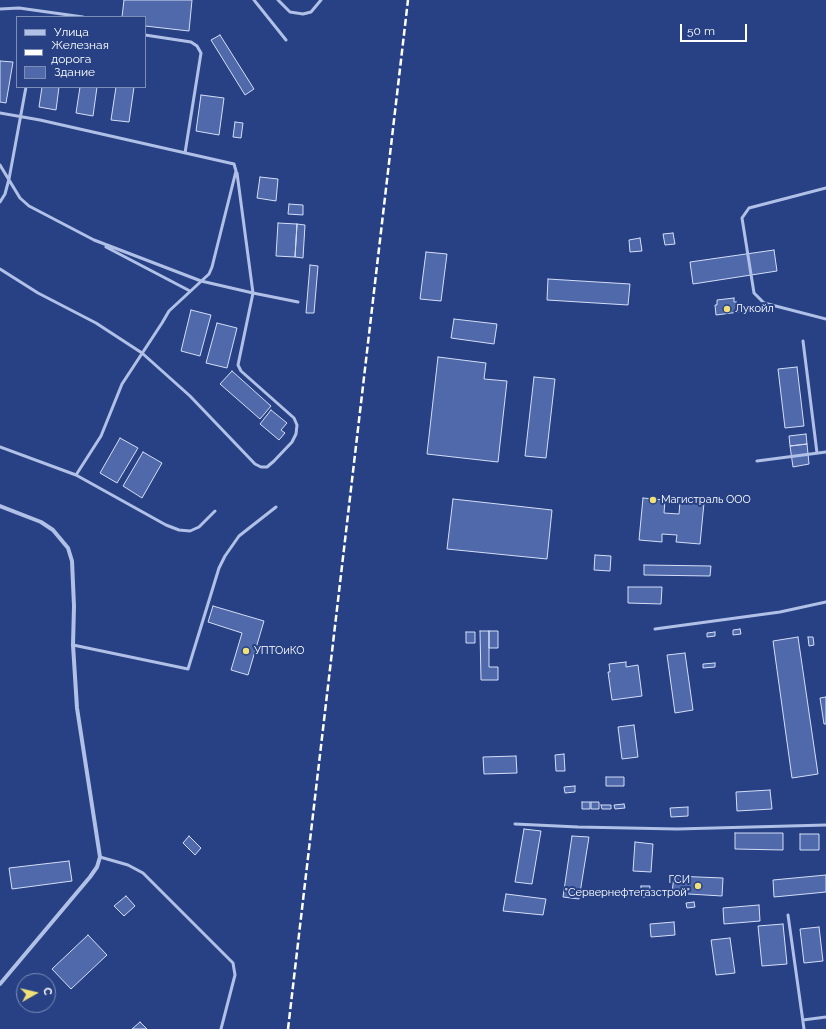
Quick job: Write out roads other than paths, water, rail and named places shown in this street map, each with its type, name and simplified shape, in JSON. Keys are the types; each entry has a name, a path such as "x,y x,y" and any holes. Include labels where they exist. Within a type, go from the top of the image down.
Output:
{"street":[{"path":"0,506 41,522 53,530 68,548 74,571 73,645 77,708 100,857 97,867 90,877 0,984"}],"lane":[{"path":"254,0 286,40"},
{"path":"278,0 290,12 303,14 310,12 321,0"},
{"path":"0,9 19,8 76,16"},
{"path":"146,35 191,42 197,46 201,53 185,153"},
{"path":"0,202 5,194 9,179 26,88"},
{"path":"0,113 21,116 234,164 252,293 238,365 241,371 294,418 297,425 296,434 292,442 266,467 261,467 255,464 190,396 142,353 96,323 38,293 0,269"},
{"path":"0,165 20,198 29,206 190,291"},
{"path":"76,475 101,436 122,384 169,311 209,274 236,171"},
{"path":"826,188 749,208 742,218 754,293 764,303 826,319"},
{"path":"94,240 201,281 298,302"},
{"path":"803,341 817,453"},
{"path":"0,448 76,475 166,525 179,530 190,531 199,527 215,511"},
{"path":"757,461 826,452"},
{"path":"73,645 188,669 219,568 225,556 239,536 276,507"},
{"path":"654,629 780,612 826,602"},
{"path":"515,824 677,829 826,825"},
{"path":"100,857 128,865 142,873 233,963 235,976 221,1029"},
{"path":"788,915 804,1029"},
{"path":"803,1020 826,1018"}],"railway":[{"path":"288,1029 408,0"}],"place":[{"name":"Лукойл","path":"727,309"},
{"name":"Магистраль ООО","path":"653,500"},
{"name":"УПТОиКО","path":"246,651"},
{"name":"ГСИ \"Сервернефтегазстрой\"","path":"698,886"}]}
